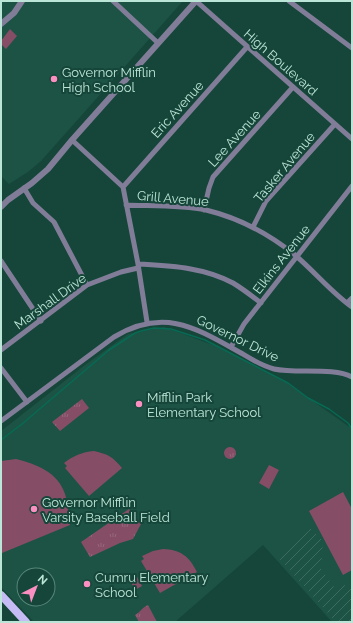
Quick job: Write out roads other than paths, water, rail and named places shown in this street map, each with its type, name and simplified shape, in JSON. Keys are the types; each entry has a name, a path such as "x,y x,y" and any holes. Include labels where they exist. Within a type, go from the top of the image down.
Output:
{"main road":[{"path":"1,596 26,622"}],"street":[{"path":"1,24 14,12 22,1"},
{"path":"113,1 158,43"},
{"path":"1,208 8,200 32,183 48,169 196,1"},
{"name":"High Boulevard","path":"196,1 352,139"},
{"path":"289,1 352,48"},
{"name":"Eric Avenue","path":"123,187 247,47"},
{"name":"Lee Avenue","path":"204,210 213,177 293,87"},
{"name":"Tasker Avenue","path":"254,227 266,201 335,124"},
{"name":"Grill Avenue","path":"72,140 123,187 126,205 204,210 232,218 254,227 297,256 352,307"},
{"name":"Elkins Avenue","path":"231,347 244,324 352,186"},
{"path":"24,188 33,203 54,222 87,285"},
{"path":"126,205 147,322"},
{"path":"1,260 41,320"},
{"name":"Marshall Drive","path":"1,350 87,285 138,266 175,266 192,268 210,273 232,283 261,302"},
{"path":"347,303 352,298"},
{"name":"Governor Drive","path":"1,421 114,337 147,322 171,322 187,325 208,334 273,369 341,373 352,376"},
{"path":"1,368 27,402"}],"waterway":[{"path":"1,440 109,350 135,333 154,328 171,329 205,340 288,383 308,398 329,409 348,423 352,429"}],"place":[{"name":"Governor Mifflin High School","path":"54,79"},
{"name":"Mifflin Park Elementary School","path":"139,404"},
{"name":"Governor Mifflin Varsity Baseball Field","path":"34,509"},
{"name":"Cumru Elementary School","path":"87,584"}]}
